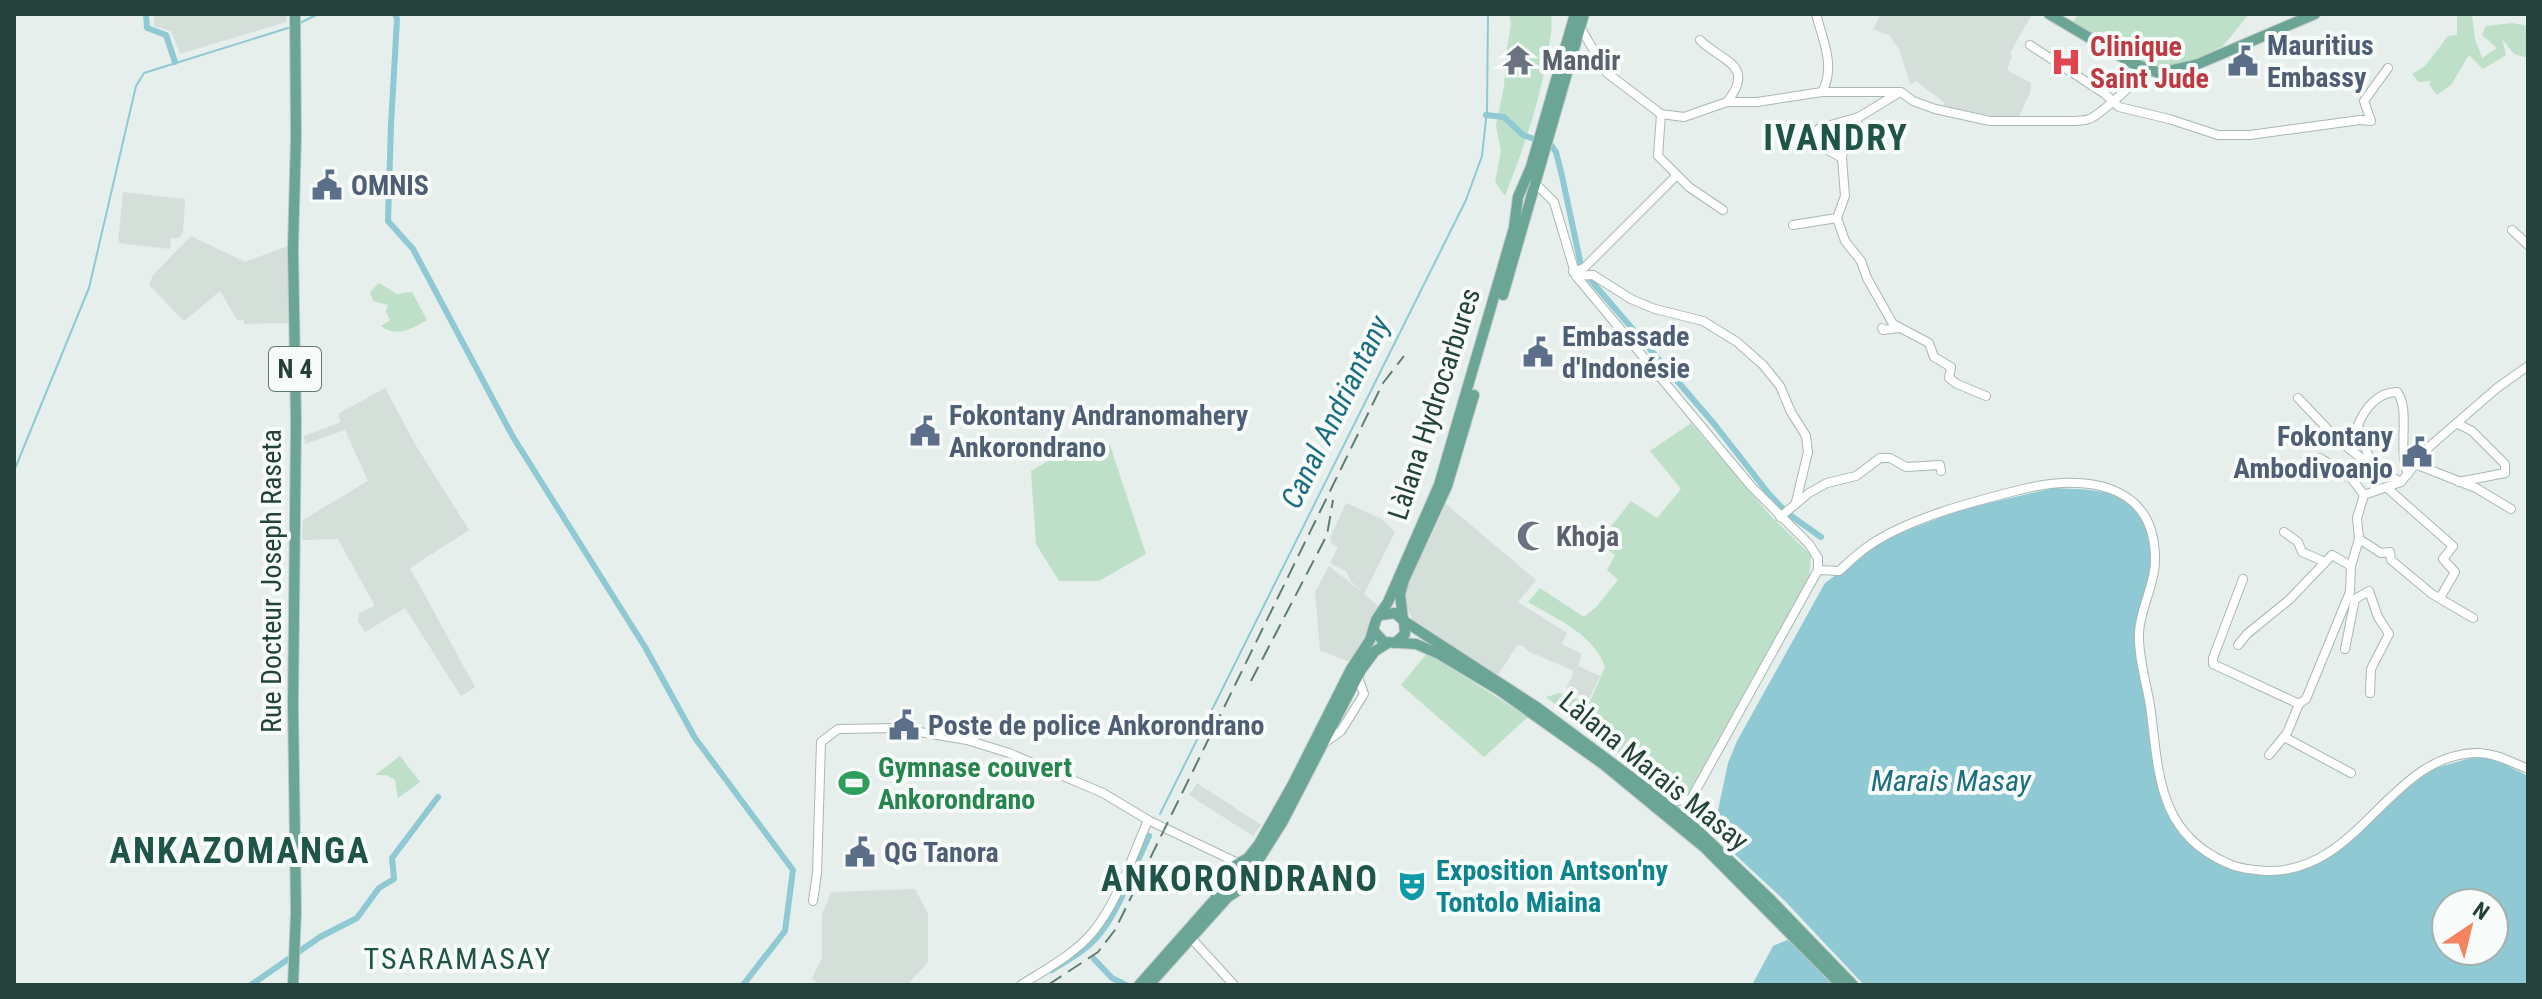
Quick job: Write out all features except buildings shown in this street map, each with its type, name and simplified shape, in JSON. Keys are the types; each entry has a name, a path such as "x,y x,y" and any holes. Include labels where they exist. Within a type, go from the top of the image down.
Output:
{"main road":[{"path":"1545,134 1575,14"},
{"path":"1545,134 1584,14"},
{"path":"2049,14 2146,69 2159,73 2198,64 2315,14"},
{"name":"Rue Docteur Joseph Raseta","path":"293,985 295,15"},
{"name":"Làlana Hydrocarbures","path":"1381,615 1439,485 1545,134"},
{"name":"Làlana Hydrocarbures","path":"1404,620 1400,594 1404,580 1433,520 1459,450 1526,197"},
{"path":"1149,985 1228,897 1251,882 1358,677 1375,651 1392,643 1405,634 1404,620 1395,613 1381,615 1374,623 1379,640 1392,643"},
{"name":"Làlana Marais Masay","path":"1404,620 1538,708 1694,827 1770,899 1841,985"},
{"path":"1139,985 1206,911 1232,867 1240,864 1259,844 1374,631"},
{"name":"Làlana Marais Masay","path":"1392,643 1421,645 1465,669 1603,764 1705,848 1822,960 1853,985"},
{"path":"1240,864 1248,866 1253,873"},
{"path":"1229,876 1240,888"}],"street":[{"path":"1816,14 1829,63 1829,76 1822,92"},
{"path":"1580,27 1607,73 1661,114 1684,117 1727,102 1757,102 1822,92 1901,92 1913,101 1935,109 1990,121 2014,123 2091,119 2136,83 2146,69"},
{"path":"1700,40 1710,50 1731,61 1738,72 1737,86 1727,102"},
{"path":"2030,45 2105,94 2119,107 2218,135 2250,135 2371,121 2364,101 2388,68"},
{"path":"1842,158 1824,148 1815,139 1815,132 1859,117 1901,92"},
{"path":"1661,114 1658,156 1676,176 1723,210"},
{"path":"1859,117 1844,141 1842,158 1845,196 1837,218 1845,241 1861,261 1886,314 1899,328 1929,343 1934,357 1951,367 1949,378 1986,396"},
{"path":"1578,272 1676,176"},
{"path":"1526,197 1540,188 1554,202 1578,272 1751,486 1809,544 1818,558 1818,570 1691,799 1694,827"},
{"path":"1793,225 1837,218"},
{"path":"2512,230 2528,245"},
{"path":"1578,272 1593,275 1631,299 1655,309 1703,321 1737,342 1763,365 1780,386 1806,436 1808,452 1794,504"},
{"path":"1882,328 1899,328"},
{"path":"2364,495 2401,482 2429,447 2497,388 2528,366"},
{"path":"2379,472 2364,449 2358,425 2367,408 2380,397 2397,392 2403,400 2402,444 2408,474"},
{"path":"2298,398 2337,439 2379,472 2401,482"},
{"path":"2458,424 2472,431 2505,464 2505,473 2459,482"},
{"path":"1782,516 1794,504 1827,483 1856,476 1886,457 1906,467 1940,465 1941,471"},
{"path":"2320,458 2352,479 2364,495"},
{"path":"2415,464 2511,509"},
{"path":"1818,570 1839,571 1866,547 1889,534 1964,504 2038,485 2104,486 2125,494 2143,512 2153,536 2153,581 2139,633 2163,796 2183,831 2209,854 2240,868 2289,871 2324,856 2344,843 2393,794 2433,764 2459,755 2479,753 2499,756 2528,769"},
{"path":"2386,487 2453,546 2443,559 2455,572 2440,598"},
{"path":"2345,649 2352,596 2351,566 2359,539 2357,518 2364,495"},
{"path":"2284,532 2298,542 2302,552 2325,562"},
{"path":"2359,539 2381,553 2390,552 2391,560 2440,598 2473,618"},
{"path":"2238,645 2290,599 2332,555 2351,566"},
{"path":"2243,579 2213,664 2299,704"},
{"path":"2269,755 2284,737 2299,704 2306,699 2352,596 2369,591 2378,617 2389,634 2371,669 2370,693"},
{"path":"813,901 817,873 821,742 838,729 896,728 967,740 1009,753 1103,793 1148,820 1240,864"},
{"path":"2284,737 2351,773"},
{"path":"1663,803 1691,799"},
{"path":"1021,985 1068,956 1091,934 1105,915 1148,820"},
{"path":"1214,851 1222,859 1229,876"},
{"path":"1191,938 1234,985"}],"shaded area":[{"path":"158,14 287,14 286,22 180,54 171,31 154,26 154,17"},
{"path":"1881,14 2032,14 2010,53 2012,56 2007,70 2031,83 2030,93 2017,120 1943,107 1945,103 1916,81 1910,84 1900,51 1890,36 1873,29"},
{"path":"123,192 185,199 183,233 179,238 171,238 170,249 118,243"},
{"path":"191,236 245,262 290,245 289,323 244,324 244,320 237,320 220,291 184,321 149,285 153,275"},
{"path":"385,388 415,444 469,530 410,568 475,687 461,696 405,608 365,632 358,621 359,613 375,606 338,539 302,540 303,520 368,481 345,430 305,444 304,436 341,422 338,414"},
{"path":"1346,503 1382,519 1395,532 1364,594 1379,607 1352,663 1320,650 1315,592 1329,566 1362,592 1347,572 1330,563 1338,547 1331,543 1330,538"},
{"path":"1446,504 1536,580 1518,602 1567,633 1562,644 1582,654 1578,666 1600,676 1589,699 1566,689 1574,671 1518,644 1498,675 1413,620 1406,605 1406,589"},
{"path":"1197,783 1261,825 1253,836 1189,795"},
{"path":"915,889 928,914 928,962 907,985 819,985 812,978 822,958 822,915 831,892"}],"green space":[{"path":"1509,14 1551,14 1552,24 1536,107 1505,196 1495,182 1501,151 1496,126 1504,86 1511,23"},
{"path":"2078,14 2249,14 2223,46 2182,67 2160,70 2073,22"},
{"path":"2457,14 2472,15 2475,39 2482,58 2497,48 2482,35 2486,26 2512,23 2528,26 2528,58 2514,54 2502,39 2506,55 2483,69 2469,55 2451,85 2437,95 2429,85 2431,81 2419,82 2412,74 2425,66 2448,36 2457,35"},
{"path":"379,283 397,294 412,292 427,320 399,332 381,326 390,320 386,312 388,305 373,301 370,292"},
{"path":"1691,423 1768,513 1811,555 1809,579 1687,796 1676,797 1546,697 1560,693 1589,703 1605,667 1600,655 1583,636 1528,602 1540,588 1584,617 1596,607 1618,580 1607,570 1615,555 1598,543 1631,501 1657,518 1681,489 1650,451"},
{"path":"1110,445 1146,554 1099,581 1059,581 1036,544 1031,471 1055,457"},
{"path":"1427,653 1528,717 1484,757 1401,685"},
{"path":"400,756 420,782 398,798 395,780 386,775 375,775"}],"water":[{"name":"Marais Masay","path":"2054,488 2102,492 2125,500 2134,507 2147,526 2152,546 2140,659 2158,784 2172,822 2185,839 2219,864 2259,875 2280,875 2301,870 2432,769 2478,756 2498,761 2528,776 2528,985 1864,985 1785,901 1713,834 1728,763 1737,741 1825,583 1887,538 1963,509"},
{"path":"1787,940 1798,946 1835,985 1752,985 1773,946"}],"waterway":[{"path":"146,14 147,28 166,35 175,62"},
{"path":"300,23 318,14"},
{"path":"395,14 388,221 413,249 513,437 645,647 695,738 793,870 785,931 743,985"},
{"name":"Canal Andriantany","path":"1160,814 1466,200 1482,156 1487,110 1488,14"},
{"path":"14,471 89,288 136,86 144,73 291,27"},
{"path":"1486,115 1504,117 1523,135 1551,145 1562,176 1582,270 1715,425 1769,494 1787,513 1821,537"},
{"path":"251,985 320,937 357,918 379,888 394,879 392,858 438,797"},
{"name":"Canal Andriantany","path":"1052,970 1087,947 1105,927 1149,836"},
{"path":"1094,959 1112,978 1126,985"}],"railway":[{"path":"1048,985 1098,952 1115,930 1383,383 1404,356"},
{"path":"1251,681 1327,535 1333,500"}],"place":[{"name":"Mandir","path":"1518,60"},
{"name":"Mauritius Embassy","path":"2243,61"},
{"name":"Clinique Saint Jude","path":"2066,62"},
{"name":"OMNIS","path":"327,185"},
{"name":"Embassade d'Indonésie","path":"1538,352"},
{"name":"Fokontany Andranomahery Ankorondrano","path":"925,431"},
{"name":"Fokontany Ambodivoanjo","path":"2417,452"},
{"name":"Khoja","path":"1532,536"},
{"name":"Poste de police Ankorondrano","path":"904,725"},
{"name":"Gymnase couvert Ankorondrano","path":"854,783"},
{"name":"QG Tanora","path":"860,852"},
{"name":"Exposition Antson'ny Tontolo Miaina","path":"1412,886"}],"district":[{"name":"IVANDRY","path":"1836,138"},
{"name":"ANKAZOMANGA","path":"240,851"},
{"name":"ANKORONDRANO","path":"1240,879"},
{"name":"TSARAMASAY","path":"458,958"}]}
